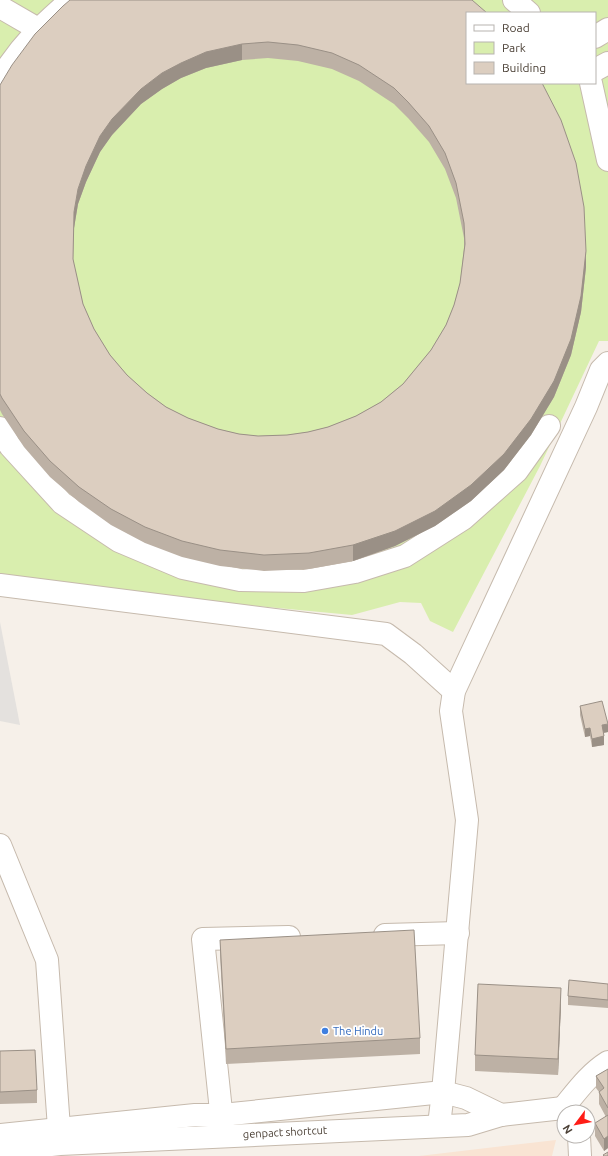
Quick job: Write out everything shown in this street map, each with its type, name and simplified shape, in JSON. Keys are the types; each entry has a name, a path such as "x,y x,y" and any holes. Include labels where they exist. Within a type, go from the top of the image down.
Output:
{"street":[{"path":"0,79 13,58 38,29 72,0"},
{"path":"514,0 528,12"},
{"path":"0,7 38,29"},
{"path":"596,36 608,28"},
{"path":"596,69 608,63"},
{"path":"591,84 608,160"},
{"path":"438,1125 443,1092 467,820 451,711 454,691 586,407 601,370 608,363"},
{"path":"0,428 10,446 62,503 119,541 183,568 240,580 304,581 355,572 405,556 463,519 517,471 549,426"},
{"path":"0,585 386,634 413,654 454,691"},
{"path":"0,845 47,960 59,1128"},
{"path":"368,935 458,933"},
{"path":"223,1125 203,939 305,937"},
{"path":"569,1104 585,1080 597,1069 608,1062"},
{"path":"0,1135 195,1114 223,1125 443,1092 466,1098 501,1115"},
{"name":"genpact shortcut","path":"0,1151 223,1125 468,1125 501,1115 556,1111"},
{"path":"579,1144 580,1156"}],"shaded area":[{"path":"0,622 20,725 0,721"},
{"path":"556,1140 552,1156 419,1156"}],"green space":[{"path":"0,0 608,0 608,341 599,341 540,466 453,632 430,621 421,603 400,602 352,615 213,602 0,574"}],"building":[{"path":"70,0 472,0 486,12 466,12 466,84 543,84 561,120 576,163 584,207 586,251 581,296 571,339 554,381 531,419 504,454 471,485 435,511 395,531 353,545 309,553 264,555 220,550 182,541 145,527 111,509 79,487 50,461 24,431 0,394 0,85 12,65 35,34","holes":["268,42 298,45 332,53 359,65 394,88 429,126 445,153 456,183 464,223 465,244 460,283 454,305 446,325 431,350 403,384 381,402 356,416 328,427 287,435 258,436 239,434 218,429 188,418 166,407 147,393 127,375 110,355 94,329 83,304 73,259 74,212 78,189 86,166 100,136 112,119 141,89 162,73 206,52 242,44"]},
{"path":"602,701 608,724 602,725 604,736 592,739 590,728 585,729 580,706"},
{"path":"414,930 420,1038 226,1049 220,940"},
{"path":"569,980 608,984 608,1000 568,996"},
{"path":"478,984 561,988 558,1059 475,1055"},
{"path":"35,1050 37,1090 0,1092 0,1051"},
{"path":"608,1069 608,1108 599,1092 604,1088 596,1076"},
{"path":"608,1115 608,1136 604,1139 596,1125 596,1122"},
{"path":"608,1152 608,1156 603,1155"}],"place":[{"name":"The Hindu","path":"325,1031"}]}
